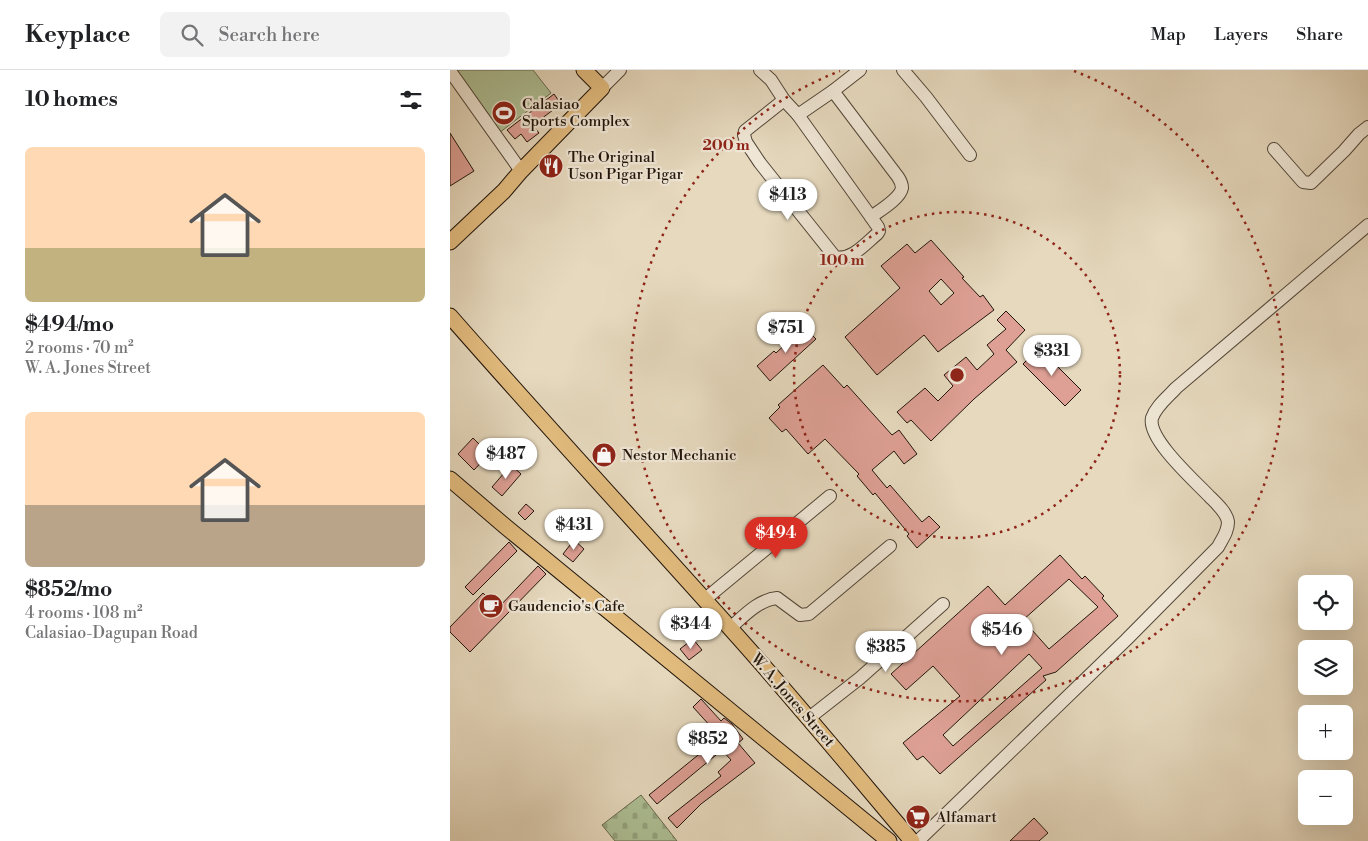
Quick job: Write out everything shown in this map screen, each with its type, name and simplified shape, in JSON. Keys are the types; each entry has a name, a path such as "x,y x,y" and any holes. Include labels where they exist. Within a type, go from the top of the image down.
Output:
{"main road":[{"path":"450,242 504,191 602,88 584,70"},
{"name":"W. A. Jones Street","path":"450,316 542,421 730,628 809,718 912,841"},
{"path":"450,479 889,841"}],"street":[{"path":"602,88 620,70"},
{"path":"760,70 771,80 784,100 798,115 878,227 879,231 877,234 848,257 835,257 760,163 746,142 745,131 784,100"},
{"path":"798,115 834,91 860,70"},
{"path":"903,70 970,155"},
{"path":"450,71 521,171"},
{"path":"834,91 898,176 901,183 900,192 896,198 871,217"},
{"path":"1274,149 1302,182 1311,182 1368,127"},
{"path":"918,841 1126,640 1218,547 1228,530 1228,520 1220,507 1162,446 1153,429 1153,417 1157,408 1176,388 1368,225"},
{"path":"704,600 830,496"},
{"path":"730,628 760,602 770,598 776,598 800,615 809,614 890,546"},
{"path":"809,718 860,678 943,604"}],"green space":[{"name":"Calasiao Sports Complex","path":"450,70 533,70 551,93 499,133"},
{"path":"641,795 677,841 615,841 602,825"}],"building":[{"path":"554,94 561,104 533,125 539,133 527,142 521,134 515,139 507,130"},
{"path":"450,133 474,171 450,186"},
{"path":"931,240 964,277 962,278 980,297 983,295 994,310 938,352 924,335 877,375 845,337 900,288 881,266 907,244 915,253","holes":["941,279 954,293 941,305 929,291"]},
{"path":"1006,311 1025,330 1006,350 1017,362 974,399 931,441 911,420 907,423 897,412 925,388 938,401 953,386 944,375 966,357 977,370 994,354 987,345 1006,329 997,320"},
{"path":"804,327 816,339 770,381 757,366 774,351 776,353"},
{"path":"1039,348 1081,390 1065,406 1023,364"},
{"path":"823,365 844,388 847,385 892,435 899,430 917,454 904,464 894,451 872,470 887,488 890,485 922,522 929,516 940,527 917,548 907,536 909,534 875,493 873,495 857,476 859,474 825,439 808,454 786,429 782,432 769,418 780,407 778,405"},
{"path":"473,438 489,454 474,470 458,454"},
{"path":"511,465 521,474 502,496 492,487"},
{"path":"526,504 534,511 525,520 518,513"},
{"path":"574,540 584,549 573,562 563,554"},
{"path":"509,542 517,551 473,595 465,587"},
{"path":"1060,555 1082,579 1085,576 1104,596 1102,598 1118,616 1056,672 1043,676 1046,680 940,774 923,756 917,760 903,743 960,696 933,666 906,690 891,674 988,586 1005,605","holes":["1069,579 1098,607 1049,649 1023,620","1029,654 1042,668 953,746 943,735"]},
{"path":"538,566 546,574 470,652 450,632 450,627 483,593 498,608"},
{"path":"693,639 702,650 689,660 680,649"},
{"path":"701,699 721,721 724,718 732,724 743,739 738,743 755,763 701,804 677,828 668,818 721,776 718,772 731,760 722,750 657,804 649,795 719,738 693,707"},
{"path":"1034,818 1048,833 1039,841 1010,841"}],"place":[{"name":"Calasiao Sports Complex","path":"504,113"},
{"name":"The Original Uson Pigar Pigar","path":"551,166"},
{"name":"Nestor Mechanic","path":"604,455"},
{"name":"Gaudencio's Cafe","path":"491,606"},
{"name":"Alfamart","path":"918,817"}]}
